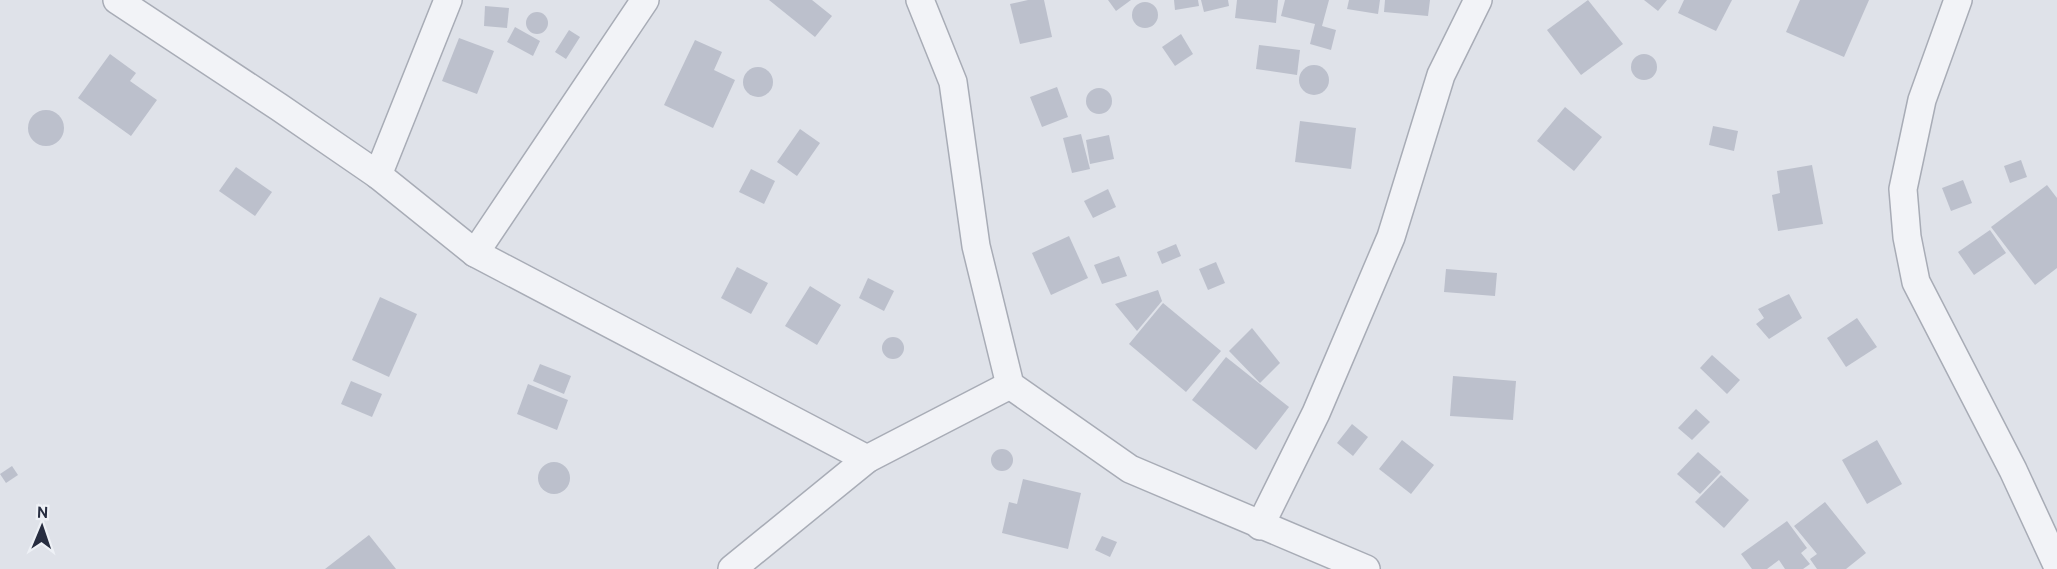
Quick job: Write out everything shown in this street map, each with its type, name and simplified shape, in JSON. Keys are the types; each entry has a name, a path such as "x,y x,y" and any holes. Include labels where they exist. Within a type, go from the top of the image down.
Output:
{"street":[{"path":"117,0 378,175 475,253 867,459"},
{"path":"378,175 448,0"},
{"path":"475,253 645,0"},
{"path":"920,0 953,82 976,246 1010,385 1130,469 1366,569"},
{"path":"1260,526 1316,413 1391,237 1441,75 1478,0"},
{"path":"1958,0 1922,100 1912,144 1903,189 1907,237 1916,282 2013,470 2057,565"},
{"path":"732,569 867,459 1010,385"}],"building":[{"path":"769,0 812,0 832,16 815,37"},
{"path":"1028,0 1044,0 1052,37 1020,44 1010,4"},
{"path":"1108,0 1131,0 1116,11"},
{"path":"1174,0 1198,0 1199,6 1175,10"},
{"path":"1201,0 1228,0 1229,6 1204,12"},
{"path":"1237,0 1278,0 1276,23 1235,18"},
{"path":"1285,0 1329,0 1322,26 1336,30 1331,50 1310,44 1315,24 1281,16"},
{"path":"1349,0 1380,0 1378,14 1347,9"},
{"path":"1385,0 1430,0 1428,16 1384,12"},
{"path":"1588,0 1623,44 1581,75 1547,30"},
{"path":"1644,0 1667,0 1658,11"},
{"path":"1684,0 1732,0 1716,31 1678,13"},
{"path":"1800,0 1869,0 1844,57 1786,32"},
{"path":"1145,2 1154,6 1158,15 1154,24 1145,28 1136,24 1132,15 1136,6"},
{"path":"485,6 509,8 507,28 484,26"},
{"path":"537,12 545,15 548,23 545,31 537,34 529,31 526,23 529,15"},
{"path":"515,27 540,41 533,56 507,42"},
{"path":"569,30 580,37 566,59 555,52"},
{"path":"1181,34 1193,54 1175,66 1162,47"},
{"path":"459,38 494,51 477,94 442,81"},
{"path":"695,40 722,52 714,70 735,80 713,128 664,105"},
{"path":"1259,45 1300,50 1297,75 1256,69"},
{"path":"110,54 136,73 130,81 157,100 131,136 78,98"},
{"path":"1644,54 1653,58 1657,67 1653,76 1644,80 1635,76 1631,67 1635,58"},
{"path":"1314,65 1325,69 1329,80 1325,91 1314,95 1303,91 1299,80 1303,69"},
{"path":"758,67 769,71 773,82 769,93 758,97 747,93 743,82 747,71"},
{"path":"1057,87 1068,117 1042,127 1030,97"},
{"path":"1099,88 1108,92 1112,101 1108,110 1099,114 1090,110 1086,101 1090,92"},
{"path":"1565,107 1602,137 1574,171 1537,141"},
{"path":"46,110 59,115 64,128 59,141 46,146 33,141 28,128 33,115"},
{"path":"1300,121 1356,128 1351,169 1295,162"},
{"path":"1713,126 1738,131 1734,151 1709,145"},
{"path":"800,129 820,143 797,176 777,162"},
{"path":"1081,134 1090,169 1072,173 1063,138"},
{"path":"1109,135 1114,159 1090,164 1086,140"},
{"path":"2021,160 2027,177 2010,183 2004,166"},
{"path":"1812,165 1823,224 1778,231 1772,195 1780,193 1777,171"},
{"path":"236,167 272,192 255,216 219,191"},
{"path":"751,169 775,181 764,204 739,192"},
{"path":"1963,180 1972,203 1951,211 1942,188"},
{"path":"2047,185 2057,198 2057,268 2035,285 1991,227"},
{"path":"1108,189 1116,207 1093,218 1084,201"},
{"path":"1990,230 2006,253 1974,275 1958,252"},
{"path":"1069,236 1088,278 1051,295 1032,253"},
{"path":"1176,244 1181,256 1162,264 1157,252"},
{"path":"1119,256 1127,276 1102,284 1094,265"},
{"path":"1216,262 1225,283 1208,290 1199,269"},
{"path":"737,267 768,283 751,314 721,298"},
{"path":"1446,269 1497,273 1495,296 1444,292"},
{"path":"868,278 894,291 884,311 859,298"},
{"path":"810,286 841,305 817,345 785,326"},
{"path":"1158,290 1162,301 1137,331 1115,304"},
{"path":"1789,294 1802,318 1769,339 1756,324 1764,318 1758,309"},
{"path":"380,297 417,314 389,377 352,360"},
{"path":"1163,303 1221,351 1186,392 1129,344"},
{"path":"1857,318 1877,347 1846,367 1827,338"},
{"path":"1252,328 1280,363 1260,383 1229,351"},
{"path":"893,337 901,340 904,348 901,356 893,359 885,356 882,348 885,340"},
{"path":"1712,355 1740,380 1727,394 1700,368"},
{"path":"1226,357 1289,407 1256,450 1192,400"},
{"path":"540,364 571,376 564,394 533,381"},
{"path":"1453,376 1516,381 1513,420 1450,416"},
{"path":"351,381 382,394 372,417 341,404"},
{"path":"528,384 568,400 557,430 517,414"},
{"path":"1696,409 1710,422 1692,440 1678,428"},
{"path":"1352,424 1368,437 1353,456 1337,443"},
{"path":"1402,440 1434,465 1411,494 1379,469"},
{"path":"1877,440 1902,484 1867,504 1842,460"},
{"path":"1002,449 1010,452 1013,460 1010,468 1002,471 994,468 991,460 994,452"},
{"path":"1698,452 1721,472 1700,494 1677,474"},
{"path":"554,462 565,467 570,478 565,489 554,494 543,489 538,478 543,467"},
{"path":"12,466 18,475 6,483 0,474"},
{"path":"1721,475 1749,500 1724,528 1695,502"},
{"path":"1023,479 1081,493 1068,549 1002,533 1009,502 1017,504"},
{"path":"1825,502 1866,553 1846,569 1817,569 1810,559 1817,554 1794,526"},
{"path":"1787,521 1807,548 1801,553 1810,564 1803,569 1785,569 1779,560 1767,569 1752,569 1741,554"},
{"path":"369,535 396,569 325,569"},
{"path":"1102,536 1117,542 1110,557 1095,550"}]}
